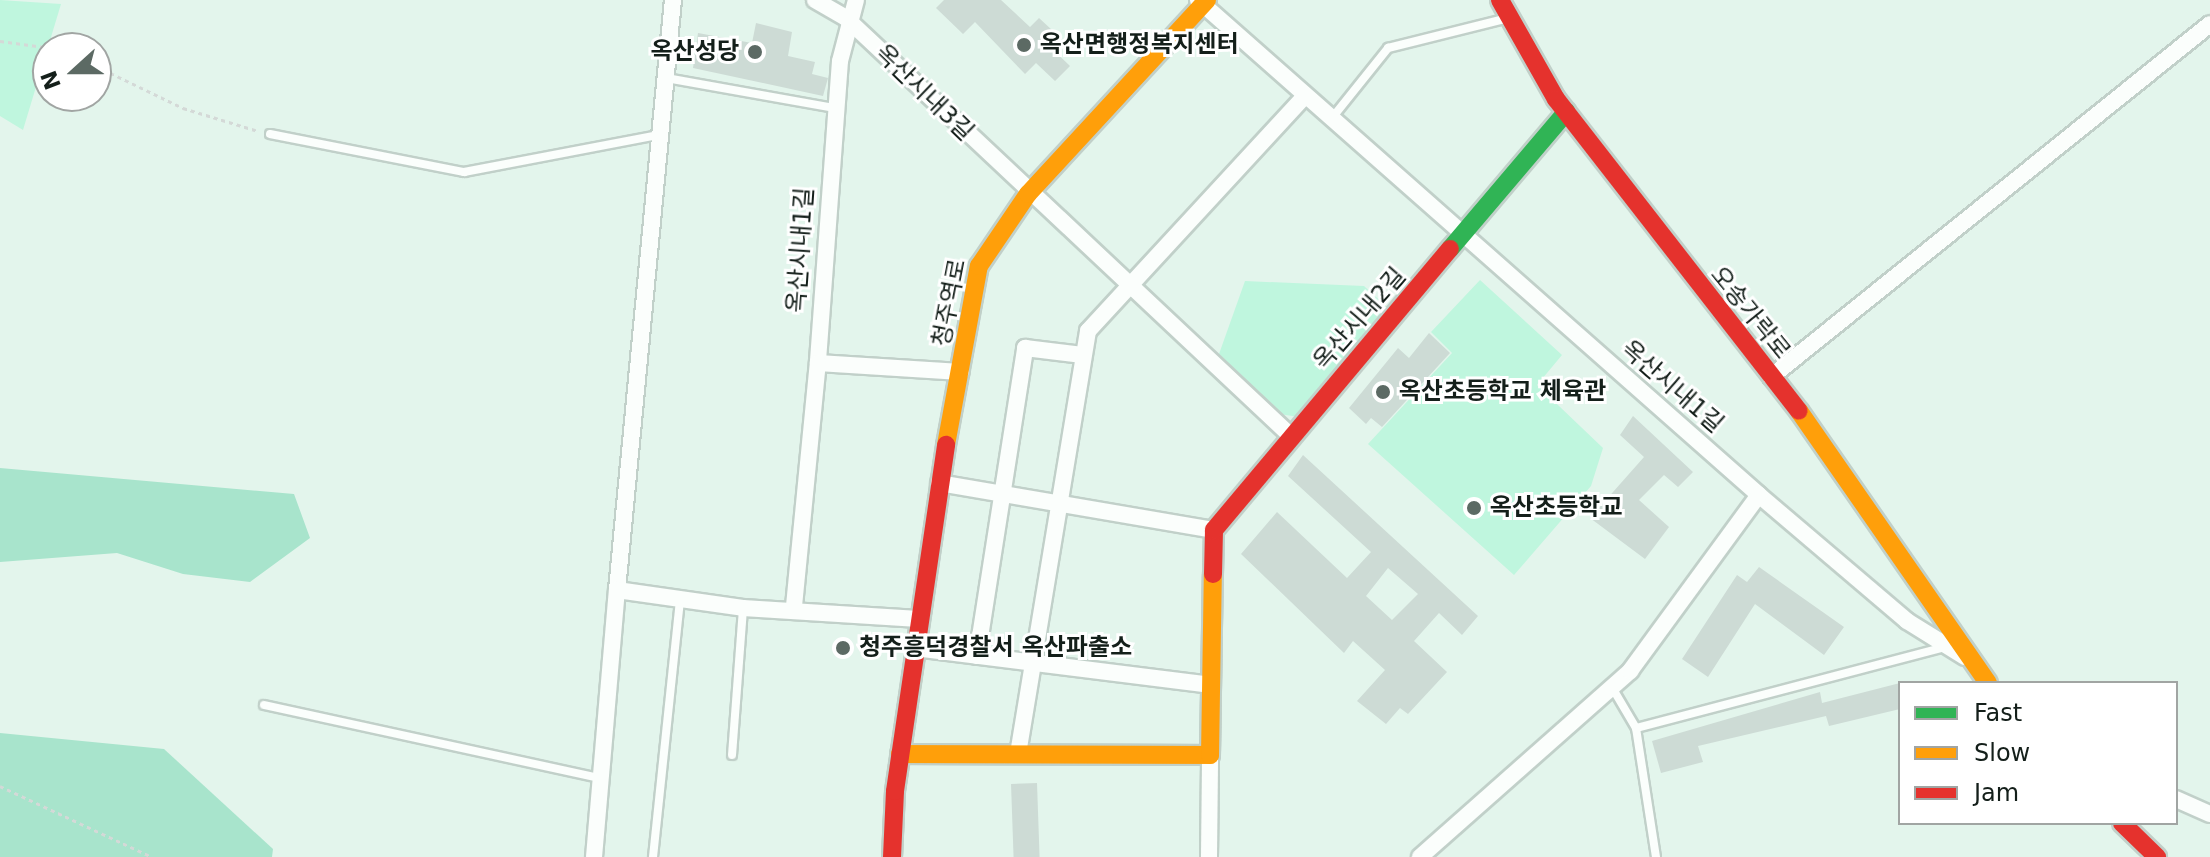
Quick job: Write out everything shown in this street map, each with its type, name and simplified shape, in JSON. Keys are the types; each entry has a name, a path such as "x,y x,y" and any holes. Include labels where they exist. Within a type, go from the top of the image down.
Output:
{"street":[{"path":"594,857 598,778 673,0"},
{"name":"옥산시내3길","path":"815,0 846,18 1028,194"},
{"name":"옥산시내1길","path":"794,606 818,363 835,108 846,18 856,0"},
{"name":"오송가락로","path":"1500,0 1566,112 1771,377 1955,651"},
{"name":"옥산시내1길","path":"1203,2 1305,96 1465,233 1759,495 1955,651 1986,681"},
{"name":"청주역로","path":"892,857 900,754 939,483 979,266 1028,194 1203,2"},
{"path":"1771,377 2210,24"},
{"path":"1018,754 1088,331 1305,96"},
{"name":"옥산시내2길","path":"1214,530 1566,112"},
{"path":"1028,194 1291,436"},
{"path":"977,656 1000,491 1025,348 1083,355"},
{"path":"818,363 961,372"},
{"path":"939,483 1058,498 1214,530 1209,857"},
{"path":"1420,857 1613,689 1695,591 1759,495"},
{"path":"617,590 743,608 794,606 919,619"},
{"path":"915,648 1210,685"},
{"path":"1955,651 1999,681"},
{"path":"900,754 1210,755"},
{"path":"2178,800 2210,814"},
{"path":"2124,825 2157,857"}],"lane":[{"path":"1331,119 1388,48 1510,17"},
{"path":"665,77 835,108"},
{"path":"270,134 464,172 658,135"},
{"path":"653,857 680,600"},
{"path":"732,755 743,608"},
{"path":"1636,728 1955,651"},
{"path":"1613,689 1636,728 1656,857"},
{"path":"264,705 598,778"}],"path":[{"path":"0,41 32,45"},
{"path":"112,74 183,108 270,134"},
{"path":"0,786 152,857"}],"green space":[{"path":"0,0 61,4 53,32 32,32 32,100 23,130 0,116"},
{"path":"1480,280 1562,355 1537,385 1603,448 1591,486 1514,575 1368,444 1452,353 1431,332"},
{"path":"1245,281 1364,286 1388,308 1299,417 1279,414 1219,354"},
{"path":"0,468 294,494 310,538 250,582 183,574 117,553 0,562"},
{"path":"0,733 164,749 273,849 272,857 0,857"}],"building":[{"name":"옥산면행정복지센터","path":"944,0 1001,0 1030,27 1039,18 1052,30 1043,40 1070,66 1055,81 1036,63 1025,74 975,22 963,34 936,8"},
{"path":"756,23 792,32 788,56 815,62 812,74 828,78 823,96 693,68 698,33 752,43"},
{"path":"1429,333 1450,353 1382,427 1371,418 1366,424 1349,408 1398,348 1409,358"},
{"path":"1633,416 1693,472 1678,487 1664,475 1639,500 1669,527 1645,559 1590,518 1644,457 1620,435"},
{"path":"1303,455 1478,616 1462,635 1439,613 1414,641 1447,672 1408,714 1400,708 1386,724 1357,701 1385,670 1353,641 1344,653 1241,554 1277,512 1347,578 1371,552 1288,476","holes":["1388,568 1418,594 1392,620 1366,596"]},
{"path":"1759,567 1844,627 1824,655 1755,604 1708,677 1682,659 1737,575 1747,582"},
{"path":"1898,684 1898,709 1829,726 1826,716 1698,746 1703,762 1661,773 1652,741 1820,692 1822,703"},
{"path":"1037,783 1040,857 1014,857 1011,784"}],"traffic: fast":[{"path":"1450,249 1566,112"}],"traffic: slow":[{"path":"946,445 979,266 1028,194 1207,0"},
{"path":"1799,411 1987,681"},
{"path":"900,754 1210,755 1213,574"}],"traffic: jam":[{"path":"1500,0 1556,99 1799,411"},
{"path":"1213,574 1214,530 1450,249"},
{"path":"892,857 895,791 946,445"},
{"path":"2124,825 2157,857"}],"place":[{"name":"옥산면행정복지센터","path":"1024,45"},
{"name":"옥산성당","path":"755,52"},
{"name":"옥산초등학교 체육관","path":"1383,392"},
{"name":"옥산초등학교","path":"1474,508"},
{"name":"청주흥덕경찰서 옥산파출소","path":"843,648"}]}
